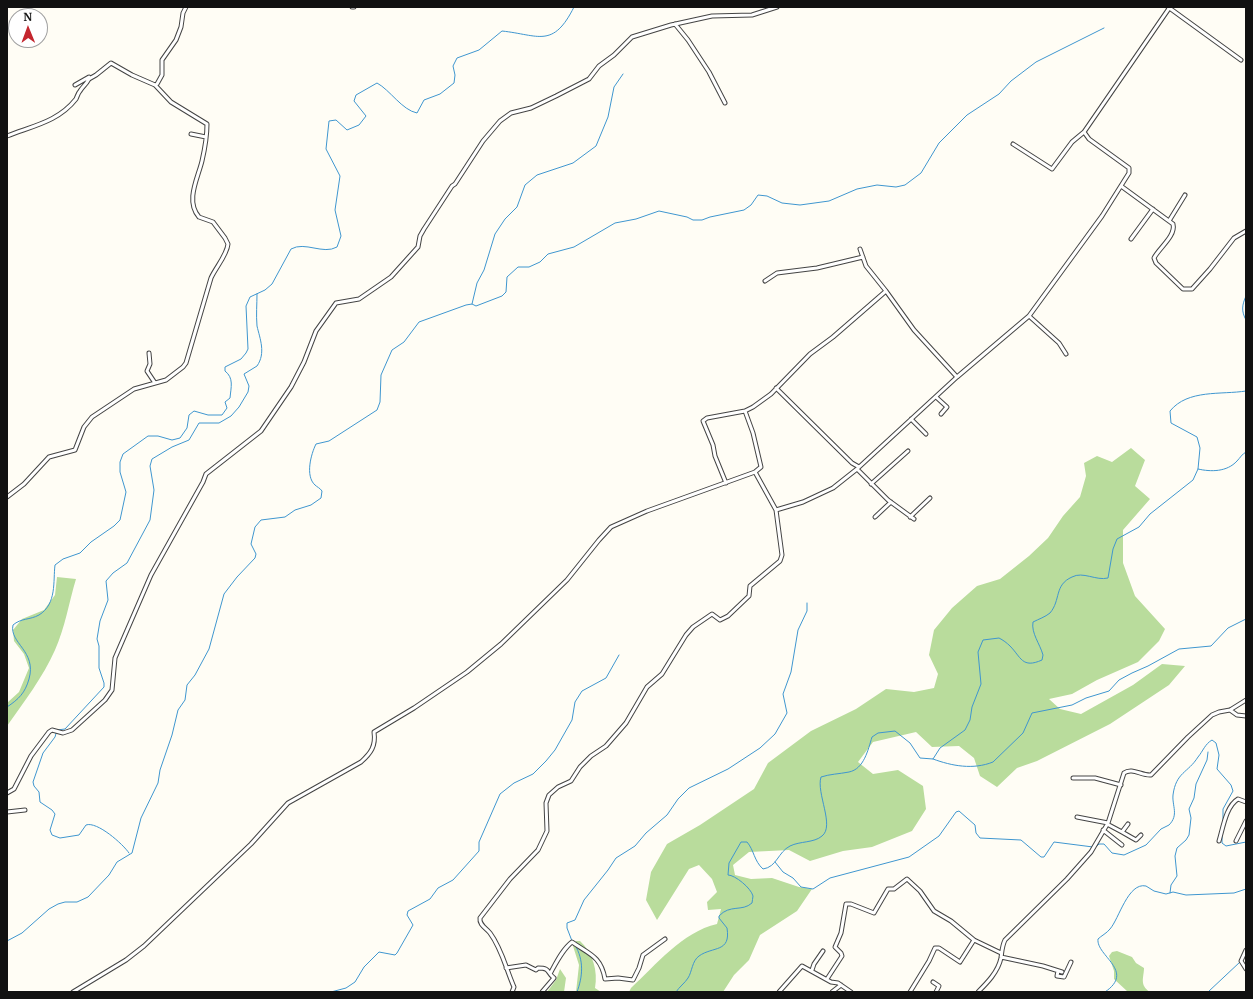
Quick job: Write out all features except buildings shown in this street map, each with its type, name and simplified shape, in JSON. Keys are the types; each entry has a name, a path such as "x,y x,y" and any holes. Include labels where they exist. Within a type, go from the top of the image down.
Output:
{"street":[{"path":"155,85 162,75 162,60 176,40 186,7"},
{"path":"7,793 14,790 31,756 49,732 52,730 63,733 72,730 105,700 112,690 115,658 152,575 204,482 206,474 261,431 291,387 304,362 316,331 336,303 359,299 391,277 409,258 418,247 420,236 436,209 452,186 456,184 482,141 500,120 511,113 531,108 589,79 599,66 614,55 632,37 675,24 712,16 745,16 777,7"},
{"path":"1013,144 1052,169 1072,142 1084,132 1169,7 1241,60"},
{"path":"675,24 688,40 709,72 725,103"},
{"path":"7,497 24,484 49,457 75,450 84,427 92,416 134,389 155,383 174,375 186,363 211,278 227,249 225,238 216,224 211,220 199,217 193,206 194,190 206,137 207,124 205,121 171,102 155,85 132,75 112,63 92,77 75,85"},
{"path":"7,136 48,122 58,116 76,99 79,91 86,87 89,79 92,77"},
{"path":"776,510 819,495 833,488 858,468 957,377 1029,316 1102,216 1129,173 1129,168 1089,138 1084,132"},
{"path":"191,134 206,137"},
{"path":"1121,186 1169,220 1174,228 1154,259 1180,288 1186,290 1192,289 1234,238 1246,230"},
{"path":"1169,220 1185,194"},
{"path":"1131,239 1153,209"},
{"path":"860,249 866,266 914,330 957,377"},
{"path":"765,280 777,273 818,268 863,258"},
{"path":"726,483 703,421 707,418 745,411 768,397 810,354 833,337 886,291"},
{"path":"1029,316 1059,343 1066,354"},
{"path":"149,354 150,364 147,371 155,383"},
{"path":"776,388 858,468 871,484 912,518 930,498"},
{"path":"936,397 947,407 941,414"},
{"path":"73,992 126,960 144,946 251,844 288,803 361,762 370,754 375,744 374,732 414,708 467,672 501,644 567,580 611,527 647,511 755,472 761,467 753,433 745,411"},
{"path":"910,419 926,434"},
{"path":"871,484 908,452"},
{"path":"512,992 514,987 498,946 480,920 510,879 538,850 548,831 547,797 558,787 571,781 580,767 606,746 626,723 640,696 647,687 662,674 686,635 693,627 712,614 720,620 728,616 749,596 750,586 780,561 782,555 776,510 755,472"},
{"path":"875,517 891,502"},
{"path":"978,992 994,973 1005,940 1086,859 1107,824 1126,771 1151,775 1178,746 1212,715 1230,710 1246,700"},
{"path":"1230,710 1237,715 1246,716"},
{"path":"1073,778 1095,778 1121,785"},
{"path":"1219,841 1234,801 1238,799 1246,802"},
{"path":"7,812 25,810"},
{"path":"1077,817 1107,824 1136,840 1141,835"},
{"path":"1236,841 1246,821"},
{"path":"1122,832 1128,824"},
{"path":"1103,830 1122,845"},
{"path":"827,979 842,956 835,947 841,933 846,904 851,904 874,913 888,889 894,889 907,879 920,891 934,911 951,921 974,940 1001,955 1060,971 1057,976 1064,977 1072,962"},
{"path":"551,972 562,952 572,942 593,954 604,973 604,979 618,978 633,980 643,955 665,939"},
{"path":"910,992 932,957 935,948 942,950 960,962 974,940"},
{"path":"1246,950 1241,961 1246,969"},
{"path":"812,970 823,951"},
{"path":"506,968 526,966 536,970 538,968 544,968 551,972 551,976 554,978 542,992"},
{"path":"779,992 800,967 812,970 851,992"},
{"path":"933,982 939,986 936,992"},
{"path":"832,992 841,985"}],"green space":[{"path":"1131,448 1145,460 1135,486 1150,499 1123,530 1123,563 1135,596 1165,629 1159,641 1138,662 1097,680 1072,694 1049,699 1060,709 1081,714 1133,685 1162,664 1185,666 1169,685 1110,724 1037,761 1017,768 997,787 980,776 974,758 959,746 932,747 916,732 873,742 858,762 873,774 898,770 923,786 926,809 912,831 872,847 843,851 810,861 789,850 749,852 733,865 735,875 751,879 772,878 799,887 812,889 797,911 760,935 749,960 734,975 723,992 629,992 631,988 670,950 692,934 717,924 721,909 708,910 707,902 717,892 712,879 699,865 689,869 657,920 646,900 651,872 667,844 700,825 754,789 768,763 811,731 856,709 886,689 914,692 934,688 938,674 929,655 934,630 952,608 977,586 1000,579 1029,556 1048,538 1063,516 1080,497 1086,476 1084,463 1097,456 1112,462"},
{"path":"57,577 76,579 62,633 45,670 7,726 7,703 19,692 29,668 24,654 14,641 13,630 22,619 44,610 55,595"},
{"path":"576,941 580,941 588,951 594,963 596,975 595,988 601,992 576,992 579,965 573,946"},
{"path":"1117,951 1132,957 1136,963 1144,968 1143,984 1144,987 1150,992 1128,992 1114,979 1114,971 1109,956 1112,952"},
{"path":"560,969 566,978 564,992 547,992 556,980"}],"waterway":[{"path":"7,707 23,692 29,679 30,669 26,654 15,637 13,625 19,621 39,615 49,605 53,592 55,565 63,559 80,553 91,542 120,520 126,492 120,472 120,462 123,454 148,436 158,436 172,440 180,438 187,428 189,415 194,411 208,415 222,415 227,408 225,402 230,398 231,386 231,380 225,371 225,367 241,359 248,349 246,306 250,297 265,290 272,284 291,249 302,246 326,250 337,247 341,236 335,210 340,176 326,149 329,121 336,120 347,130 359,125 366,116 354,101 356,95 377,83 387,90 406,108 417,113 424,100 440,94 454,83 455,75 453,66 457,58 479,50 502,31 536,36 552,34 559,29 574,7"},
{"path":"7,941 22,933 49,909 58,904 65,902 77,902 88,897 109,875 117,862 132,853 141,818 158,783 160,770 172,735 178,710 185,700 187,685 195,675 209,649 224,594 237,577 255,558 256,554 251,544 255,527 261,520 285,517 295,510 311,505 321,498 322,491 315,485 310,476 312,453 316,444 329,441 377,410 380,402 381,375 392,350 404,342 419,322 466,305 472,304 476,306 502,296 506,292 507,277 518,267 529,267 540,262 548,254 574,247 615,223 636,219 659,211 687,217 693,220 702,220 744,210 751,205 758,195 767,196 782,203 800,205 829,201 857,189 877,185 896,187 905,185 921,173 939,143 967,115 999,94 1011,81 1036,62 1104,28"},
{"path":"472,304 477,283 484,270 495,234 505,219 517,207 525,185 537,175 573,163 596,146 608,117 614,87 623,74"},
{"path":"129,853 121,844 97,826 86,825 79,835 60,838 52,835 50,830 55,814 52,810 40,802 39,792 34,786 33,782 43,753 55,737 57,730 65,729 104,687 99,668 99,646 97,639 100,621 108,600 106,581 113,573 127,563 150,520 154,490 150,466 152,459 172,447 189,440 199,423 219,423 231,416 239,407 248,392 249,386 244,374 257,366 260,361 262,351 257,326 257,294"},
{"path":"1246,296 1243,308 1243,314 1246,320"},
{"path":"676,992 688,978 697,958 704,953 720,948 726,942 728,936 727,928 719,916 727,910 748,906 752,903 753,896 749,889 738,880 728,875 729,863 741,842 747,842 758,863 763,869 768,868 790,846 815,840 822,836 827,825 821,792 821,777 849,772 858,767 865,758 872,737 878,733 895,731 910,743 920,758 933,759 940,748 965,730 970,720 972,707 981,684 978,652 983,640 999,638 1009,645 1020,658 1026,662 1030,663 1042,660 1043,655 1034,634 1033,622 1050,613 1056,603 1060,588 1066,580 1076,575 1085,575 1103,579 1108,578 1113,549 1117,539 1139,527 1150,514 1193,480 1198,469 1200,448 1197,437 1171,423 1170,411 1177,404 1195,396 1246,391"},
{"path":"1198,469 1208,471 1224,469 1233,465 1246,452"},
{"path":"572,941 567,928 567,923 575,920 584,900 616,858 635,846 646,833 667,815 678,799 689,788 728,769 760,748 775,734 787,713 783,694 791,672 798,630 807,611 807,603"},
{"path":"933,759 948,764 963,766 978,766 993,762 1023,733 1032,713 1072,705 1086,698 1109,691 1119,680 1179,649 1211,646 1228,628 1246,619"},
{"path":"331,992 346,988 355,982 364,967 379,952 395,955 397,953 413,925 407,915 408,911 430,899 438,888 453,880 479,851 479,842 500,794 514,783 533,774 546,761 555,750 572,720 575,702 582,691 606,678 619,655"},
{"path":"1096,847 1099,844 1104,844 1112,853 1124,855 1146,845 1161,829 1169,825 1174,818 1173,795 1177,782 1212,740 1216,743 1219,755 1217,769 1231,785 1233,791 1223,809 1223,822"},
{"path":"1170,893 1171,885 1177,876 1175,856 1177,848 1189,835 1191,818 1189,809 1194,798 1196,784 1207,760 1208,752"},
{"path":"775,862 783,872 793,878 801,887 813,889 830,878 909,857 939,836 956,812 959,811 975,825 976,833 980,838 1021,840 1041,857 1044,857 1054,842 1093,847"},
{"path":"1222,835 1222,843 1226,846 1246,842"},
{"path":"1105,992 1114,984 1117,977 1116,970 1103,952 1099,945 1098,939 1110,929 1129,895 1134,890 1140,886 1146,886 1154,891 1166,894 1173,892 1186,895 1234,893 1246,889"},
{"path":"575,945 580,956 582,968 577,992"},
{"path":"1208,992 1240,962"}]}
